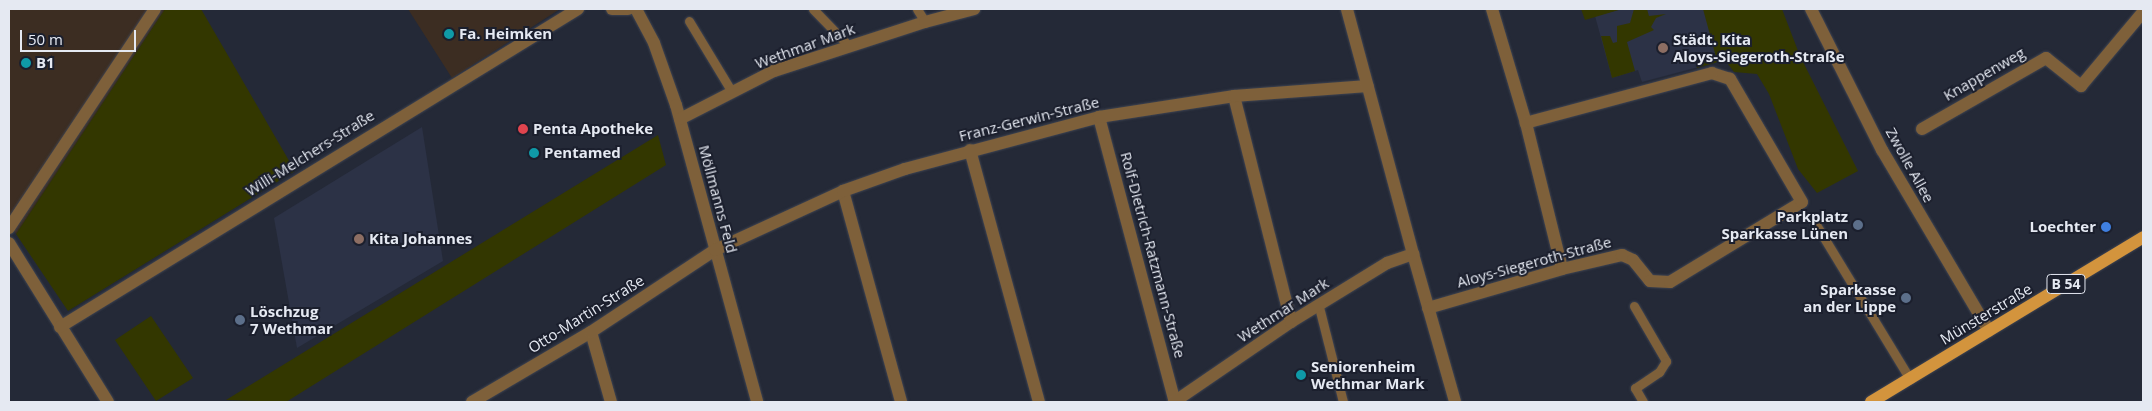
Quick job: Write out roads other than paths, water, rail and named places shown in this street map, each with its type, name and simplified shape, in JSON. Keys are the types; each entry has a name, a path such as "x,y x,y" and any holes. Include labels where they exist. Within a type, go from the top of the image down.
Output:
{"main road":[{"name":"Münsterstraße","path":"1871,402 2143,237"}],"street":[{"path":"9,228 154,9"},
{"name":"Willi-Melchers-Straße","path":"60,327 578,9"},
{"path":"612,9 628,9"},
{"name":"Möllmanns Feld","path":"636,9 654,43 680,119 757,402"},
{"name":"Wethmar Mark","path":"680,119 774,71 925,22 974,9"},
{"path":"1347,9 1455,401"},
{"path":"1492,9 1526,123 1562,269"},
{"name":"Zwolle Allee","path":"1811,9 1887,159 1989,331"},
{"name":"Knappenweg","path":"1922,129 2046,58 2081,86 2143,12"},
{"name":"Aloys-Siegeroth-Straße","path":"1428,308 1562,269 1622,255 1633,260 1650,281 1670,282 1802,202 1730,79 1712,73 1526,123"},
{"name":"Franz-Gerwin-Straße","path":"715,250 843,191 970,150 1099,117 1234,96 1368,86"},
{"path":"1234,96 1290,322"},
{"name":"Rolf-Dietrich-Ratzmann-Straße","path":"1099,117 1175,402"},
{"path":"970,150 1039,402"},
{"path":"843,191 901,402"},
{"path":"9,243 108,402"},
{"name":"Otto-Martin-Straße","path":"473,402 591,332 715,250"},
{"name":"Wethmar Mark","path":"1175,402 1290,322 1319,307 1388,263 1413,254"},
{"path":"591,332 611,402"}],"lane":[{"path":"813,9 848,46"},
{"path":"917,9 925,22"},
{"path":"689,20 732,92"},
{"path":"1815,223 1910,379"},
{"path":"1634,306 1666,361 1659,372 1635,388 1643,402"},
{"path":"1319,307 1343,402"}],"place":[{"name":"Fa. Heimken","path":"449,34"},
{"name":"Städt. Kita Aloys-Siegeroth-Straße","path":"1663,48"},
{"name":"B1","path":"26,63"},
{"name":"Penta Apotheke","path":"523,129"},
{"name":"Pentamed","path":"534,153"},
{"name":"Parkplatz Sparkasse Lünen","path":"1858,225"},
{"name":"Loechter","path":"2106,227"},
{"name":"Kita Johannes","path":"359,239"},
{"name":"Sparkasse an der Lippe","path":"1906,298"},
{"name":"Löschzug 7 Wethmar","path":"240,320"},
{"name":"Seniorenheim Wethmar Mark","path":"1301,375"}]}
